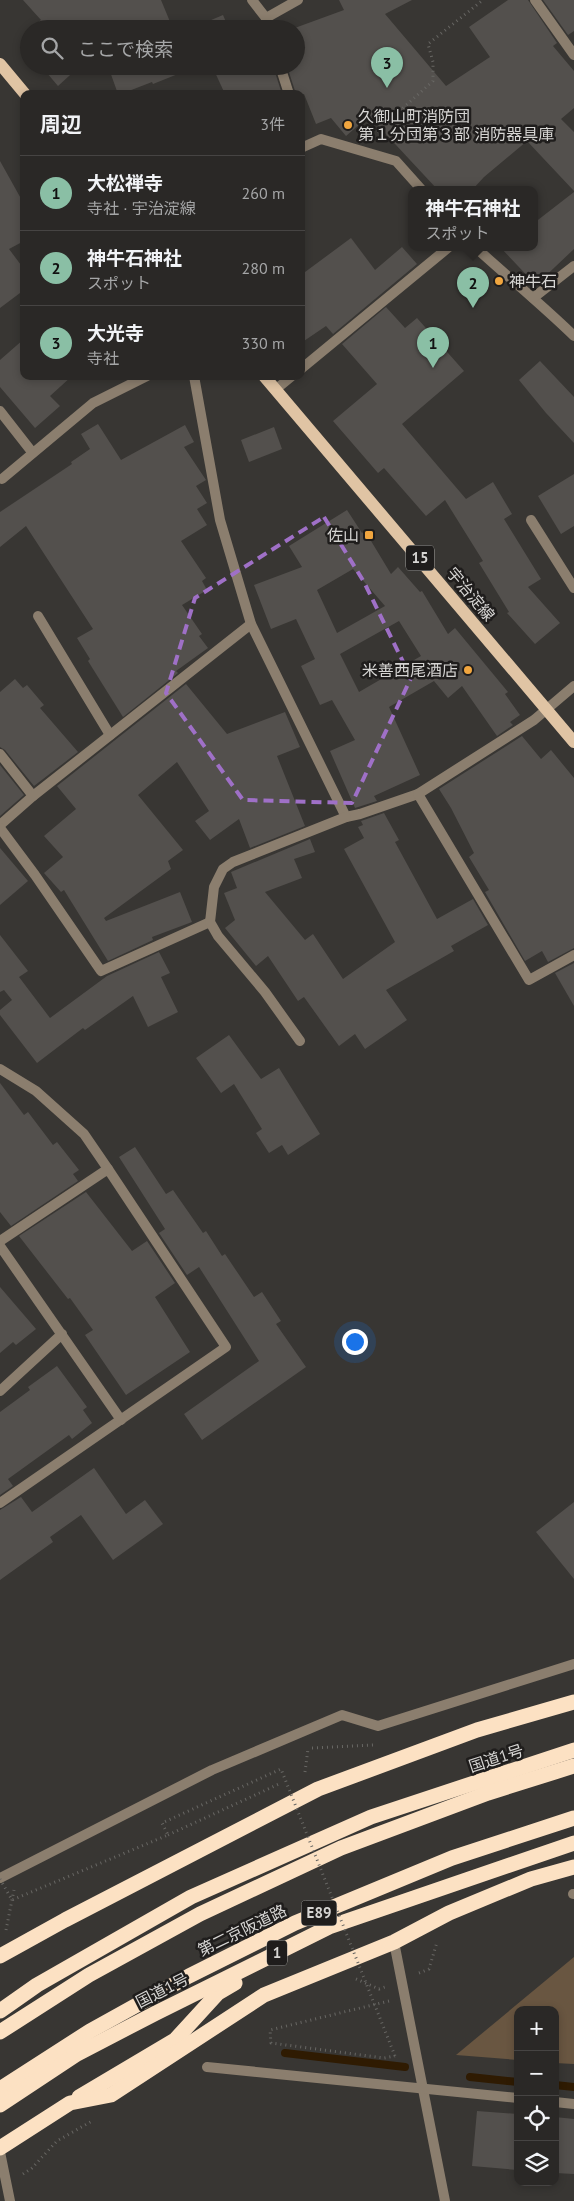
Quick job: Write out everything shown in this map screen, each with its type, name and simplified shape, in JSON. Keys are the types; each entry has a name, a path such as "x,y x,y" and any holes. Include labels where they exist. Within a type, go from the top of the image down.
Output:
{"highway":[{"path":"0,1956 65,1920 318,1789 477,1730 574,1702"},
{"name":"国道1号","path":"0,2011 37,1985 191,1896 371,1817 574,1750"},
{"name":"第二京阪道路","path":"0,2032 88,1975 192,1919 341,1848 488,1793 574,1766"},
{"name":"第二京阪道路","path":"0,2089 98,2026 188,1976 295,1923 452,1858 574,1818"},
{"name":"国道1号","path":"0,2104 78,2054 329,1927 574,1843"},
{"path":"70,2102 110,2095 264,1995 394,1942 449,1912 531,1879 574,1867"},
{"path":"0,2150 70,2102 175,2040 218,1993 329,1927"}],"main road":[{"path":"0,64 22,90"},
{"name":"宇治淀線","path":"267,380 574,742"}],"street":[{"path":"252,0 266,18 298,0"},
{"path":"535,0 574,54"},
{"path":"283,75 288,90"},
{"path":"305,146 321,139 396,161 418,186"},
{"path":"305,366 444,251"},
{"path":"479,251 574,336"},
{"path":"533,298 574,266"},
{"path":"2,479 93,403 139,380"},
{"path":"195,380 220,520 251,624 346,817"},
{"path":"276,390 287,380"},
{"path":"0,411 32,452"},
{"path":"531,520 574,588"},
{"path":"38,616 110,736"},
{"path":"210,922 101,971 0,827 33,796 251,624"},
{"path":"300,1041 264,992 218,936 210,922 214,887 223,869 346,817 418,794 547,710 574,686"},
{"path":"0,754 33,796"},
{"path":"418,794 529,980 574,954"},
{"path":"0,1069 36,1091 84,1134 226,1347 0,1503"},
{"path":"0,1241 108,1169"},
{"path":"0,1246 121,1420"},
{"path":"0,1391 62,1334"},
{"path":"0,1878 212,1770 342,1716 378,1726 574,1664"},
{"path":"394,1942 445,2201"},
{"path":"207,2067 514,2098"},
{"path":"559,2102 574,2104"},
{"path":"0,2150 10,2201"}],"path":[{"path":"357,149 432,81 433,62 428,44 483,0"},
{"path":"298,1749 378,1745"},
{"path":"296,1776 305,1772 308,1748"},
{"path":"168,1835 162,1823 281,1769 348,1936 373,2000 377,2010 395,2056 384,2058 271,2043 270,2030 362,2007 371,2005 380,2003 389,2000"},
{"path":"12,1900 168,1835 288,1780"},
{"path":"0,1878 12,1900"},
{"path":"0,1936 5,1932 15,1885"},
{"path":"350,1977 379,1989 429,1969 438,1940"},
{"path":"6,2184 32,2168 57,2141 100,2116"}],"highlighted area":[{"path":"324,517 364,582 411,678 352,803 243,800 166,693 195,598"}],"shaded area":[{"path":"574,1957 574,2064 559,2063 559,2006 515,2006"},
{"path":"514,2007 514,2060 456,2055"}],"building":[{"path":"23,0 161,0 169,20 41,20"},
{"path":"339,0 412,0 385,14 446,86 490,57 469,27 508,0 528,0 557,43 553,46 574,71 574,108 561,119 574,132 574,191 527,141 476,186 434,186 369,116 346,136 331,118 316,124 305,96 305,90 295,90 290,75 305,75 305,24 344,10"},
{"path":"543,0 574,0 574,31 568,35"},
{"path":"223,15 225,20 211,20"},
{"path":"49,75 70,75 58,86"},
{"path":"111,75 176,75 131,90 117,90"},
{"path":"216,75 276,75 281,90 223,90"},
{"path":"0,161 20,197 20,243 9,249 20,264 20,293 0,308"},
{"path":"574,192 574,249 536,285 504,251 538,251 538,220"},
{"path":"351,238 375,270 402,247 417,264 333,334 326,326 305,340 305,272"},
{"path":"386,307 405,328 417,318 464,371 402,424 466,499 493,482 512,514 504,519 541,579 528,587 560,623 535,644 507,613 509,612 479,563 483,561 445,500 426,516 384,468 378,473 333,421 377,384 342,344"},
{"path":"20,342 20,380 68,380 50,396 60,406 35,428 0,387 0,360"},
{"path":"540,361 574,397 574,443 519,380"},
{"path":"98,424 121,460 185,425 194,442 184,447 206,480 196,486 207,503 197,509 207,525 181,541 206,578 202,581 207,590 182,605 202,634 199,636 208,648 176,671 178,673 123,717 88,661 90,659 77,638 93,629 26,526 0,547 0,512 72,464 71,462 90,449 81,434"},
{"path":"274,427 282,449 249,462 241,440"},
{"path":"574,474 574,526 561,534 538,496"},
{"path":"347,510 362,533 365,531 391,574 398,567 420,592 422,591 448,634 455,628 508,692 505,694 520,715 510,722 513,725 497,736 462,686 448,698 434,681 389,707 420,775 374,796 377,801 355,808 330,751 355,740 332,700 320,705 301,666 315,659 296,619 271,629 254,585 302,567 289,546","holes":["353,569 385,606 337,633 317,590","399,621 421,656 359,692 340,654"]},
{"path":"15,679 23,688 27,685 44,705 40,708 78,752 34,786 5,750 0,747 0,692"},
{"path":"186,684 227,734 285,712 300,747 277,756 305,826 250,848 239,819 210,840 195,821 209,811 177,762 138,795 183,850 168,861 171,869 104,918 106,921 180,892 192,922 152,937 153,940 108,961 64,890 61,892 44,873 63,857 44,836 76,809 57,786"},
{"path":"522,736 541,759 551,750 574,778 574,948 548,962 542,951 525,961 485,892 489,890 469,857 474,853 439,789"},
{"path":"0,765 24,795 0,816"},
{"path":"384,813 399,840 395,842 437,919 473,899 488,925 451,946 454,951 386,990 407,1020 365,1049 355,1034 339,1046 304,997 298,1001 268,956 256,966 225,928 235,920 224,893 237,888 231,872 310,839 315,852 294,859 302,878 265,892 305,940 313,934 343,979 395,942 344,849 364,838 358,827 363,825 361,821"},
{"path":"0,848 28,881 0,905"},
{"path":"0,935 28,971 19,977 50,1018 107,976 159,952 170,973 161,977 178,1012 148,1027 133,996 85,1030 83,1028 37,1063 0,1015 0,1010 12,1000 4,990 0,992"},
{"path":"574,963 574,1006 555,973"},
{"path":"229,1035 261,1079 279,1068 320,1134 288,1155 282,1145 269,1153 256,1133 262,1129 234,1084 221,1093 196,1058"},
{"path":"0,1083 24,1115 28,1112 53,1145 57,1142 79,1170 73,1174 78,1181 11,1226 0,1212"},
{"path":"135,1147 166,1194 173,1190 203,1233 206,1231 222,1256 225,1254 254,1297 262,1292 281,1321 276,1324 306,1367 202,1440 184,1414 259,1361 199,1267 187,1275 159,1233 165,1229 119,1157"},
{"path":"86,1192 132,1251 147,1241 175,1283 155,1297 190,1352 126,1395 85,1335 93,1330 70,1298 68,1299 19,1236"},
{"path":"0,1287 36,1329 16,1345 13,1342 0,1353"},
{"path":"57,1366 87,1407 83,1410 92,1423 72,1439 69,1435 8,1479 13,1486 0,1495 0,1412 30,1390 28,1387"},
{"path":"94,1468 126,1514 145,1500 163,1524 113,1560 81,1515 50,1537 53,1542 0,1580 0,1510 21,1497 32,1512"},
{"path":"574,1502 574,1579 536,1532"},
{"path":"477,2111 514,2114 514,2170 472,2166"},
{"path":"559,2117 574,2119 574,2174 559,2173"}],"waterway":[{"path":"285,2053 405,2067"},
{"path":"470,2077 514,2082"},
{"path":"559,2085 574,2087"}],"place":[{"name":"大光寺","path":"387,88"},
{"name":"久御山町消防団 第１分団第３部 消防器具庫","path":"348,125"},
{"name":"神牛石","path":"499,281"},
{"name":"神牛石神社","path":"473,308"},
{"name":"大松禅寺","path":"433,368"},
{"name":"佐山","path":"369,535"},
{"name":"米善西尾酒店","path":"468,670"}]}
